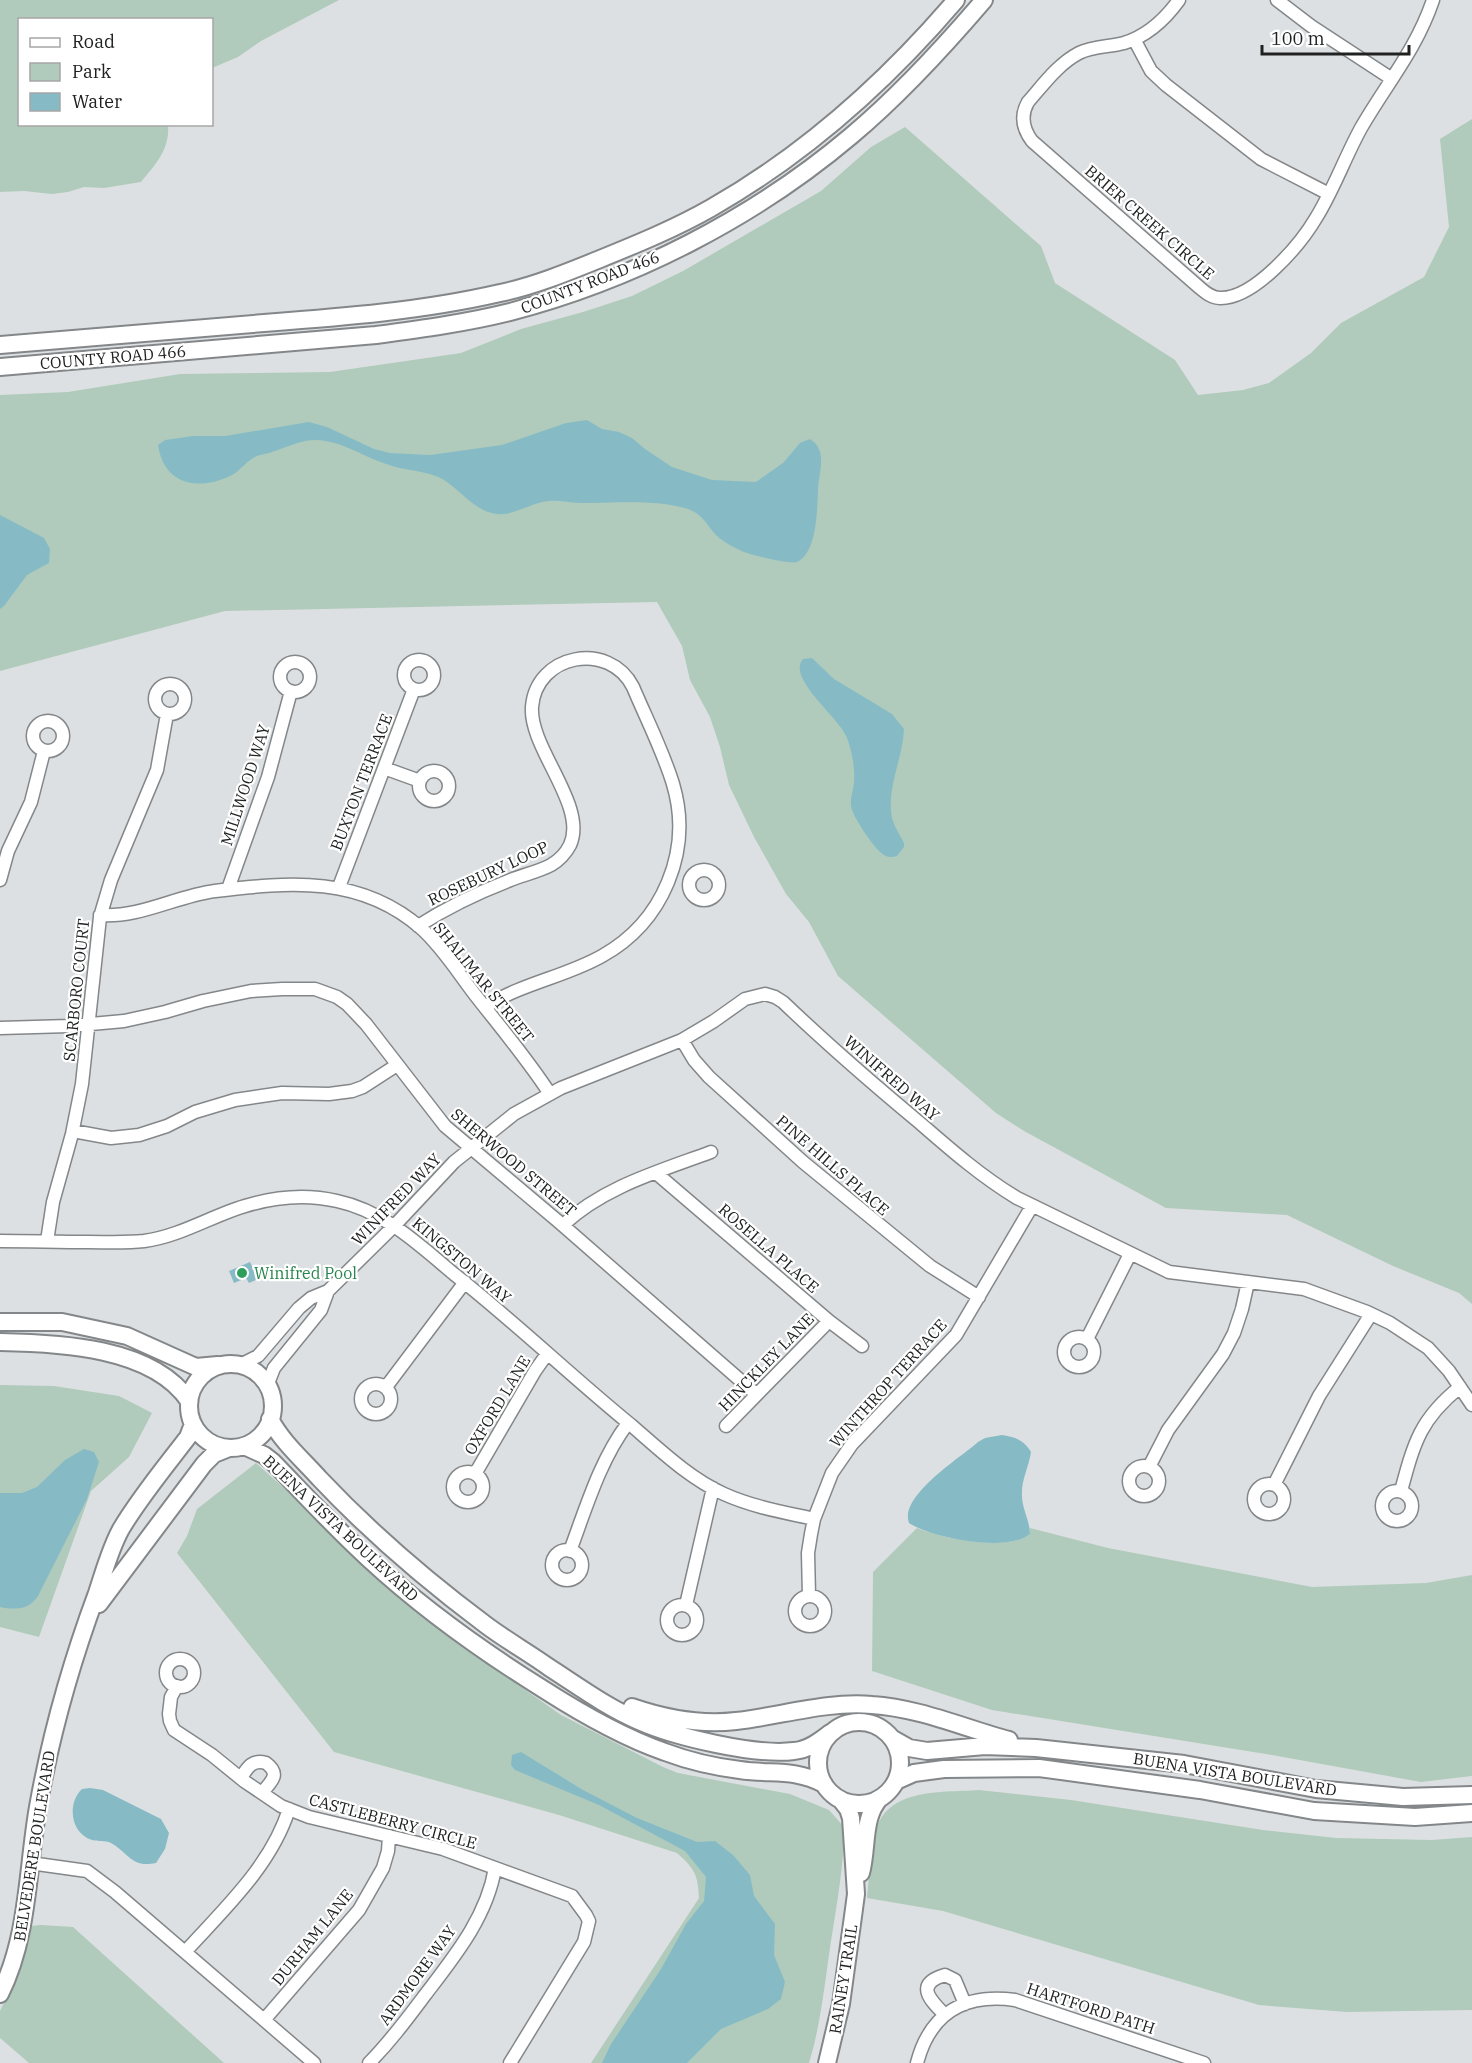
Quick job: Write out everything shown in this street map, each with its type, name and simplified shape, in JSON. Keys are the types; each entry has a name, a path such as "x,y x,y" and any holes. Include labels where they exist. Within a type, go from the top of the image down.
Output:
{"main road":[{"name":"COUNTY ROAD 466","path":"0,345 369,315 502,293 559,275 631,246 710,208 788,158 840,118 864,96 956,0"},
{"name":"COUNTY ROAD 466","path":"0,367 376,335 436,327 510,312 561,296 634,268 720,227 803,174 850,137 894,97 984,0"},
{"path":"779,189 789,176 791,166 788,158"},
{"path":"0,1322 62,1322 127,1336 196,1367 240,1365 251,1369 267,1386 271,1396 270,1419"},
{"path":"0,1342 38,1342 93,1349 140,1363 168,1378 181,1389 189,1401"},
{"path":"193,1424 189,1413 189,1401 193,1388 210,1370 222,1365"},
{"name":"BUENA VISTA BOULEVARD","path":"236,1447 255,1440 270,1419"},
{"name":"BUENA VISTA BOULEVARD","path":"270,1419 288,1445 341,1501 415,1567 486,1625 589,1693 639,1721 681,1736 760,1751 796,1751 817,1743 830,1733"},
{"name":"BUENA VISTA BOULEVARD","path":"193,1424 199,1434 218,1446 236,1447 264,1455 350,1541 423,1604 509,1667 603,1725 666,1753 698,1762 740,1770 807,1776 824,1784"},
{"name":"BELVEDERE BOULEVARD","path":"0,1994 5,1971 22,1927 46,1760 58,1708 84,1627 112,1547 122,1528 188,1437 193,1424"},
{"name":"BELVEDERE BOULEVARD","path":"84,1627 107,1592 204,1464 214,1454 236,1447"},
{"path":"589,1693 648,1713 692,1721 733,1722 824,1707 871,1704 917,1712 1036,1748"},
{"path":"863,1722 883,1729 893,1739 899,1753 900,1767 896,1781 880,1798 861,1803 841,1800 824,1784 819,1774 819,1752 830,1733 842,1725 863,1722"},
{"name":"BUENA VISTA BOULEVARD","path":"893,1739 909,1748 927,1751 985,1746 1036,1748 1184,1764 1317,1789 1403,1797 1472,1796"},
{"name":"BUENA VISTA BOULEVARD","path":"896,1781 914,1773 944,1769 1039,1768 1200,1790 1314,1811 1414,1817 1472,1812"},
{"name":"RAINEY TRAIL","path":"828,2063 846,1978 856,1894 863,1867 869,1816 872,1807 880,1798"},
{"name":"RAINEY TRAIL","path":"841,1800 851,1818 856,1894"}],"street":[{"name":"BRIER CREEK CIRCLE","path":"1179,0 1153,27 1134,39 1089,49 1065,62 1028,102 1024,109 1025,132 1032,141 1209,295 1219,298 1239,295 1266,276 1303,237 1329,194 1359,132 1411,50 1424,25 1433,0"},
{"path":"1277,0 1311,26 1392,79"},
{"path":"1134,39 1150,70 1166,85 1261,159 1329,194"},
{"name":"ROSEBURY LOOP","path":"418,926 464,900 506,881 550,866 570,846 574,827 573,818 533,719 534,696 544,678 560,665 572,660 596,658 623,672 633,687 673,783 677,800 679,838 673,873 656,905 646,918 616,947 587,963 530,984 485,1007"},
{"name":"BUXTON TERRACE","path":"339,887 414,688"},
{"name":"MILLWOOD WAY","path":"228,889 268,777 291,691"},
{"name":"SCARBORO COURT","path":"47,1241 53,1202 73,1131 82,1084 90,1025 96,935 100,915 111,880 157,770 167,714"},
{"path":"0,880 8,851 31,802 44,751"},
{"path":"384,768 420,781"},
{"path":"673,873 690,879"},
{"name":"SHALIMAR STREET","path":"100,915 122,915 228,889 292,884 339,887 379,900 396,909 436,943 550,1094"},
{"name":"SHERWOOD STREET","path":"0,1028 90,1025 144,1017 203,1001 251,992 315,989 328,993 347,1004 366,1024 437,1118 756,1394"},
{"name":"WINIFRED WAY","path":"328,1291 395,1225 434,1182 471,1148 514,1114 585,1078 682,1040 745,999 765,994 775,997 998,1187 1032,1206 1169,1272 1305,1289 1342,1301 1371,1314 1428,1348 1449,1371 1472,1405"},
{"name":"PINE HILLS PLACE","path":"682,1040 694,1060 709,1077 803,1162 913,1254 979,1297"},
{"path":"73,1131 111,1138 139,1135 159,1129 195,1112 235,1100 282,1094 329,1094 352,1091 363,1088 397,1065"},
{"path":"562,1225 593,1202 656,1173 711,1152"},
{"name":"ROSELLA PLACE","path":"656,1173 829,1321 862,1346"},
{"name":"KINGSTON WAY","path":"0,1241 144,1241 187,1230 244,1206 284,1198 320,1198 369,1211 395,1225 465,1282 690,1475 723,1494 767,1509 814,1519"},
{"name":"WINTHROP TERRACE","path":"809,1596 808,1553 814,1519 823,1493 840,1459 957,1335 1032,1206"},
{"path":"1087,1339 1130,1254"},
{"path":"386,1387 465,1282"},
{"path":"1149,1467 1168,1430 1223,1354 1239,1317 1248,1282"},
{"path":"240,1365 258,1356 305,1303 328,1291"},
{"path":"267,1386 274,1368 321,1310 328,1291"},
{"path":"1274,1485 1319,1396 1371,1314"},
{"name":"HINCKLEY LANE","path":"726,1426 829,1321"},
{"name":"OXFORD LANE","path":"475,1473 547,1354"},
{"path":"1401,1491 1415,1441 1421,1429 1437,1407 1460,1387"},
{"path":"570,1551 603,1466 628,1423"},
{"path":"686,1605 713,1488"},
{"name":"CASTLEBERRY CIRCLE","path":"177,1686 171,1697 169,1713 174,1730 262,1793 289,1809 309,1817 443,1848 572,1896 583,1909 588,1922 584,1942 510,2063"},
{"path":"241,1778 254,1762 266,1763 273,1770 273,1776 271,1784 262,1793"},
{"path":"185,1952 256,1873 284,1828 289,1809"},
{"name":"DURHAM LANE","path":"264,2020 359,1910 383,1868 389,1836"},
{"path":"30,1863 87,1871 314,2063"},
{"name":"ARDMORE WAY","path":"369,2063 387,2044 460,1949 484,1905 495,1868"},
{"path":"945,2015 929,1999 927,1992 935,1978 945,1975 955,1980 965,2004"},
{"name":"HARTFORD PATH","path":"917,2063 927,2037 945,2015 965,2004 987,1998 1015,2000 1204,2063"}],"green space":[{"path":"0,0 339,0 261,41 238,57 213,68 213,18 18,18 18,126 168,126 168,134 167,142 157,162 141,182 104,188 84,187 52,194 24,191 0,192"},
{"path":"1472,119 1472,1304 1459,1293 1393,1266 1287,1215 1166,1208 1024,1131 996,1113 838,976 809,922 786,894 754,837 729,785 710,717 690,680 682,646 657,602 225,611 0,671 0,395 68,392 180,374 330,372 461,353 521,329 632,296 683,271 821,191 871,147 905,127 1041,246 1055,283 1175,360 1198,395 1243,390 1269,383 1311,353 1341,323 1424,277 1449,227 1440,139"},
{"path":"0,1385 54,1386 119,1396 152,1413 129,1457 91,1491 39,1637 0,1627"},
{"path":"256,1463 450,1637 561,1715 678,1773 790,1794 829,1810 844,1827 843,1856 817,2033 809,2063 591,2063 699,1898 694,1873 677,1853 559,1815 334,1752 177,1553 187,1536 197,1509"},
{"path":"917,1528 942,1536 992,1543 1020,1539 1030,1534 1030,1528 1108,1548 1312,1587 1426,1583 1472,1575 1472,1776 1421,1782 1272,1755 992,1710 872,1671 873,1572"},
{"path":"979,1790 1071,1800 1263,1830 1336,1838 1432,1840 1472,1837 1472,2010 1347,2012 1259,2005 943,1911 867,1898 874,1837 880,1821 889,1809 915,1796"},
{"path":"30,1926 73,1927 224,2063 29,2063 0,2038 0,2011 21,1967"}],"water":[{"path":"587,420 602,429 619,432 632,438 672,467 712,480 756,482 783,463 800,443 810,439 819,450 821,463 815,530 809,550 804,557 793,563 748,553 720,538 693,511 663,504 553,501 510,513 497,514 475,505 438,477 392,466 338,444 319,440 304,441 259,455 234,474 221,480 197,484 176,477 168,469 158,445 165,440 193,436 225,436 309,422 327,427 374,449 390,453 430,455 502,445 566,423"},
{"path":"0,515 44,538 50,549 49,563 27,575 0,609"},
{"path":"812,658 834,679 892,714 904,729 891,796 892,818 904,843 904,847 897,856 888,857 875,847 852,811 854,771 852,754 842,729 807,687 802,676 800,667 803,659"},
{"name":"Winifred Pool","path":"250,1262 258,1279 249,1283 246,1278 234,1283 229,1271"},
{"path":"1002,1435 1019,1440 1031,1452 1022,1490 1022,1501 1030,1534 1020,1540 988,1543 934,1534 909,1523 908,1512 913,1501 933,1478 978,1442 985,1438"},
{"path":"84,1449 94,1452 99,1462 87,1499 38,1596 30,1604 21,1608 0,1607 0,1493 22,1493 37,1487 65,1460"},
{"path":"521,1752 583,1790 637,1818 697,1842 715,1841 733,1855 750,1875 754,1896 775,1924 774,1955 785,1982 781,1999 768,2009 721,2029 687,2063 602,2063 611,2044 661,1969 686,1924 704,1901 706,1877 685,1851 599,1805 515,1770 511,1765 512,1755"},
{"path":"82,1789 103,1790 161,1819 169,1833 165,1849 156,1863 136,1862 111,1843 92,1840 79,1831 73,1817 74,1802"}],"place":[{"name":"Winifred Pool","path":"242,1273"}]}
